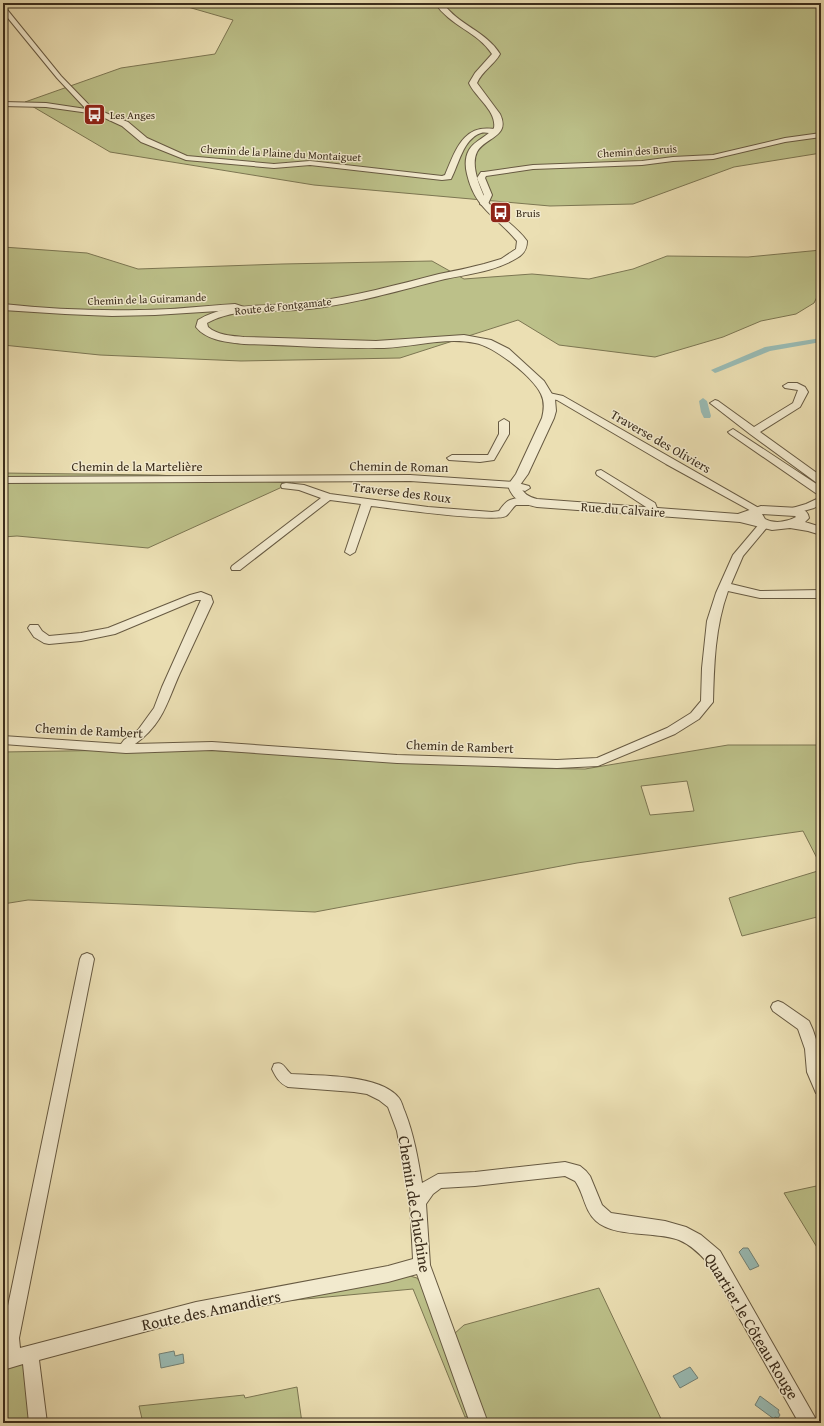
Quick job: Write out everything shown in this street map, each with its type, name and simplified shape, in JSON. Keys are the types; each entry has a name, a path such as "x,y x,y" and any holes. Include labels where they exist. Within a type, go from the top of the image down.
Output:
{"street":[{"path":"439,3 445,12 494,50 496,54 494,59 479,72 473,83 478,94 498,119 500,124 495,132"},
{"name":"Chemin de la Plaine du Montaiguet","path":"3,8 59,77 89,108 125,124 144,140 186,158 274,166 310,163 442,178 448,177 458,152 469,138 479,131 495,132"},
{"path":"3,104 46,105 92,112 96,111"},
{"name":"Route de Fontgamate","path":"207,318 225,312 283,309 342,300 486,266 511,258 519,253 522,247 522,241 484,204 478,194 472,176 470,156 478,145 495,132"},
{"name":"Chemin des Bruis","path":"484,204 488,195 481,178 484,174 533,166 642,163 673,159 712,157 780,141 821,135"},
{"name":"Chemin de la Guiramande","path":"3,307 115,314 235,307 244,310"},
{"path":"197,309 205,314 207,318 202,322 202,327 206,332 237,339 372,345 459,338 486,342 497,346 544,387 549,396 550,410 548,418 522,474 520,486 516,490 521,497 530,502"},
{"path":"753,432 797,405 802,390 797,386 788,386"},
{"name":"Traverse des Oliviers","path":"549,396 560,398 670,462 760,518"},
{"path":"715,403 821,481"},
{"path":"452,458 491,458 504,434 504,422"},
{"path":"734,432 821,492"},
{"path":"601,473 652,505 653,511"},
{"name":"Chemin de Roman","path":"271,480 410,478 520,486"},
{"name":"Chemin de la Martelière","path":"3,480 271,480"},
{"name":"Traverse des Roux","path":"271,480 274,484 300,487 328,497 428,510 492,515 502,514 509,505 514,502 530,502"},
{"path":"520,486 543,500 566,504"},
{"path":"236,568 328,497"},
{"path":"760,518 785,524 807,518 821,500"},
{"path":"350,552 367,502"},
{"name":"Rue du Calvaire","path":"530,502 740,518 760,518"},
{"path":"760,518 807,518"},
{"name":"Chemin de Rambert","path":"3,740 126,749 219,747 293,750 397,759 557,764 598,762 671,731 695,716 707,702 708,668 714,621 722,593 738,554 760,518"},
{"path":"726,586 752,595 821,594"},
{"path":"34,628 44,639 49,640 111,632 194,597 201,596 207,598 207,602 177,666 160,709 142,733 128,743 126,749"},
{"path":"142,733 150,745 150,748"},
{"path":"7,1360 10,1338 87,959"},
{"path":"778,1007 804,1025 812,1048 814,1072 821,1088"},
{"name":"Chemin de Chuchine","path":"280,1068 283,1076 288,1080 354,1085 373,1090 390,1099 397,1109 405,1131 418,1202 422,1266 479,1423"},
{"name":"Quartier le Côteau Rouge","path":"418,1202 427,1189 438,1181 474,1179 565,1168 577,1171 584,1178 594,1205 601,1216 619,1222 676,1230 690,1236 707,1249 714,1257 809,1423"},
{"name":"Route des Amandiers","path":"7,1360 196,1310 388,1274 422,1266"},
{"path":"30,1354 38,1423"}],"green space":[{"path":"174,3 821,3 821,153 734,167 633,204 550,206 314,185 110,152 25,102 121,68 215,54 233,20"},
{"path":"3,247 87,253 138,269 432,261 464,279 532,274 589,279 633,269 667,256 748,257 821,250 821,295 818,295 814,303 796,314 761,321 723,337 655,357 559,345 518,320 400,358 241,361 100,355 3,345"},
{"path":"3,473 158,475 291,483 148,548 17,536 3,537"},
{"path":"728,745 821,745 821,866 803,831 577,863 315,912 28,900 3,904 3,752 186,749 525,768 585,769","holes":["687,781 694,811 650,815 641,786"]},
{"path":"821,870 821,916 742,936 729,898"},
{"path":"821,1185 821,1254 784,1193"},
{"path":"407,1275 417,1278 426,1290 470,1416 465,1417 413,1289 284,1301"},
{"path":"599,1288 663,1423 484,1423 454,1334 464,1325"},
{"path":"22,1362 27,1366 33,1423 3,1423 3,1367"},
{"path":"297,1387 302,1423 143,1423 139,1406 244,1395 245,1398"}],"water":[{"path":"743,1248 748,1248 759,1266 750,1270 739,1252"},
{"path":"174,1351 175,1356 183,1354 184,1363 161,1368 159,1354"},
{"path":"690,1367 698,1378 680,1388 673,1376"},
{"path":"760,1396 779,1410 778,1412 780,1415 778,1418 775,1417 774,1419 755,1405"}],"waterway":[{"path":"715,370 768,349 821,340"},
{"path":"703,401 707,416"}],"place":[{"name":"Les Anges","path":"94,115"},
{"name":"Bruis","path":"500,213"}]}
